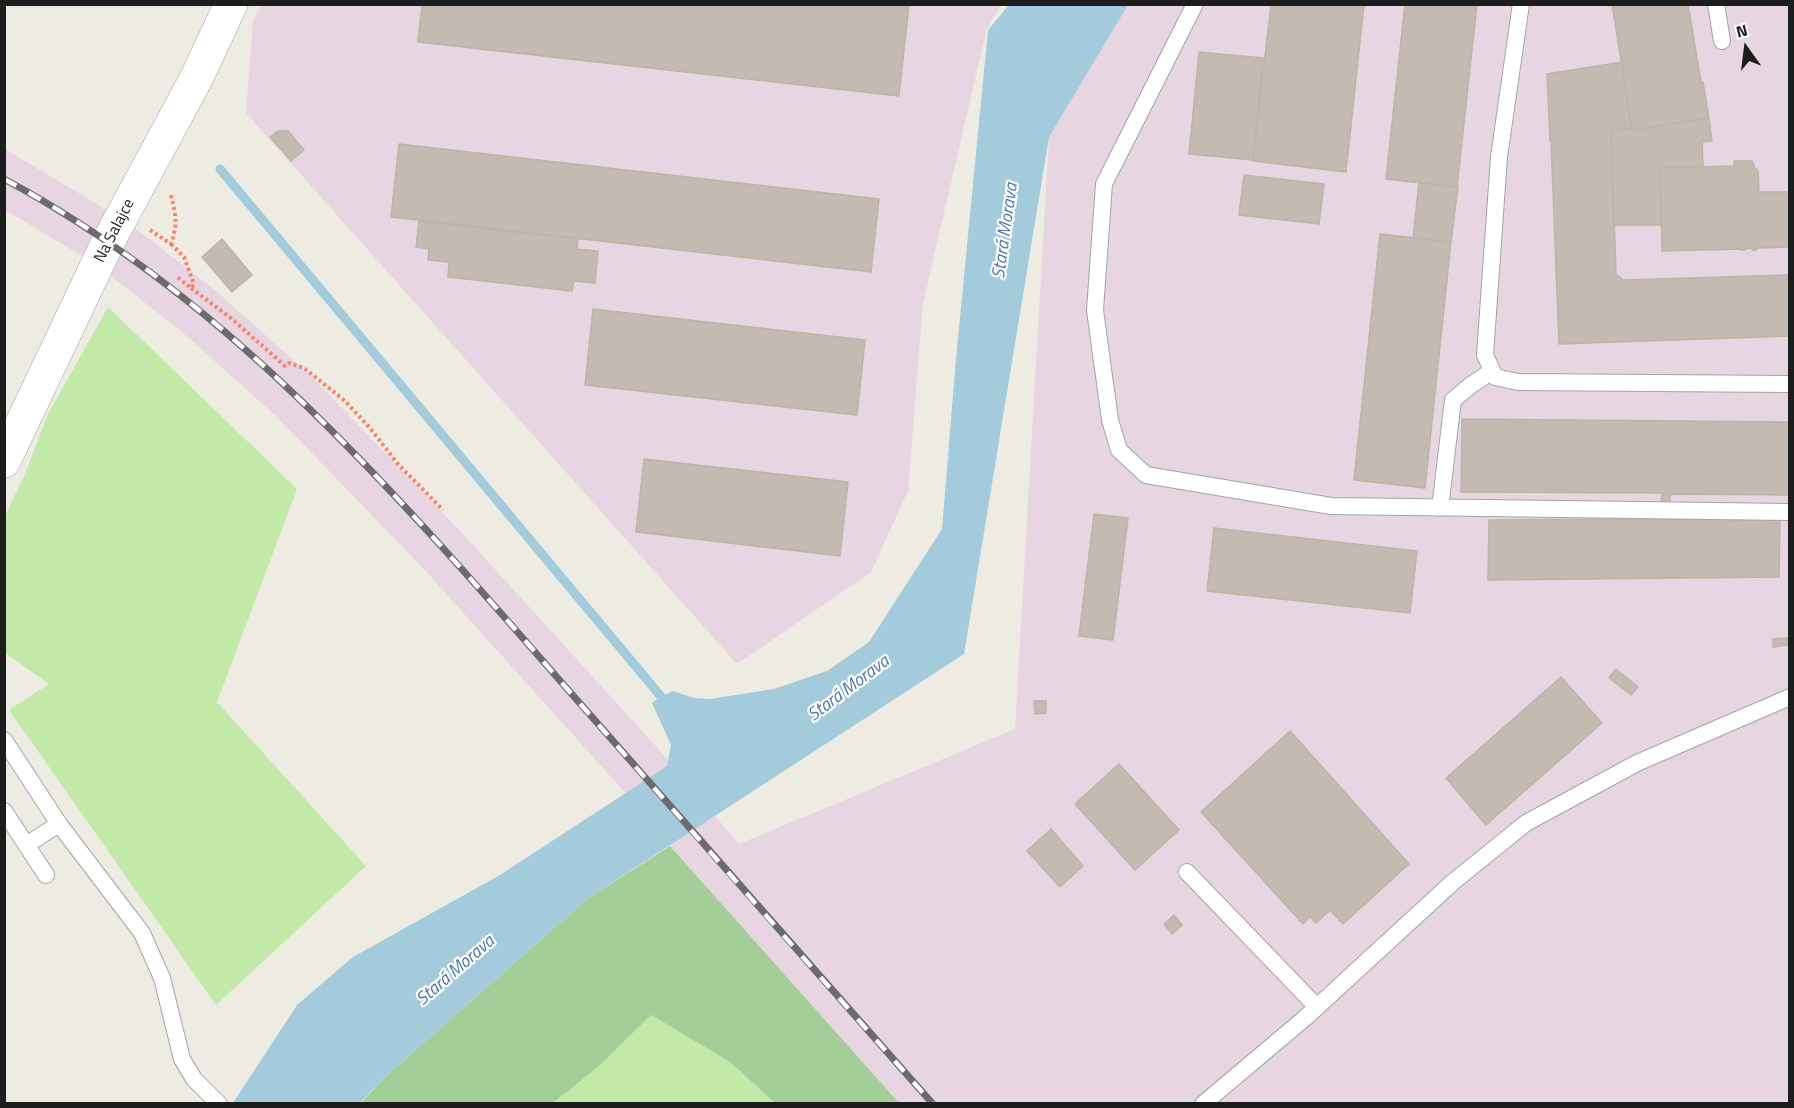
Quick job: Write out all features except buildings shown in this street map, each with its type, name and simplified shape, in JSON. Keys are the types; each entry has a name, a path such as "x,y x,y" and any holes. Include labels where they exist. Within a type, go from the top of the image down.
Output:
{"street":[{"name":"Na Salajce","path":"4,461 108,242 196,78 231,4"}],"lane":[{"path":"1195,4 1104,184 1095,310 1110,420 1119,450 1146,475 1331,506 1790,512"},
{"path":"1521,4 1499,157 1485,355 1495,377 1518,382 1790,384"},
{"path":"1716,4 1722,41"},
{"path":"1440,508 1453,400 1492,371"},
{"path":"1203,1104 1317,1006 1453,882 1526,823 1637,763 1790,697"},
{"path":"4,740 59,824 142,933 162,978 182,1059 194,1079 219,1104"},
{"path":"4,812 46,875"},
{"path":"26,845 59,824"},
{"path":"1187,872 1317,1006"}],"path":[{"path":"171,244 187,264 194,281 192,288"},
{"path":"176,276 232,319 285,366 293,363 304,368 345,401 359,414 397,463 443,510"}],"shaded area":[{"path":"261,5 1001,5 987,28 923,303 908,491 871,572 736,663 246,113 253,21"},
{"path":"1128,5 1789,5 1789,1103 899,1103 421,566 275,415 181,331 97,265 5,210 5,149 127,222 215,290 312,377 460,531 661,752 739,844 1015,729 1049,137"}],"green space":[{"path":"108,307 297,489 217,702 366,866 216,1005 9,710 49,684 5,653 5,516 25,474 48,414"},
{"path":"670,846 899,1103 775,1103 730,1062 651,1015 600,1065 553,1103 360,1104 387,1075 587,899"},
{"path":"651,1015 730,1062 775,1103 549,1104"}],"water":[{"name":"Stará Morava","path":"1009,5 1128,5 1049,137 964,654 587,899 387,1075 360,1103 233,1103 297,1005 353,957 500,875 667,766 671,745 652,703 660,697 673,691 694,698 710,699 774,689 827,671 869,642 942,529 988,30"}],"waterway":[{"path":"220,169 669,706"}],"railway":[{"path":"4,179 87,228 165,284 239,344 310,409 443,548 933,1104"}]}
